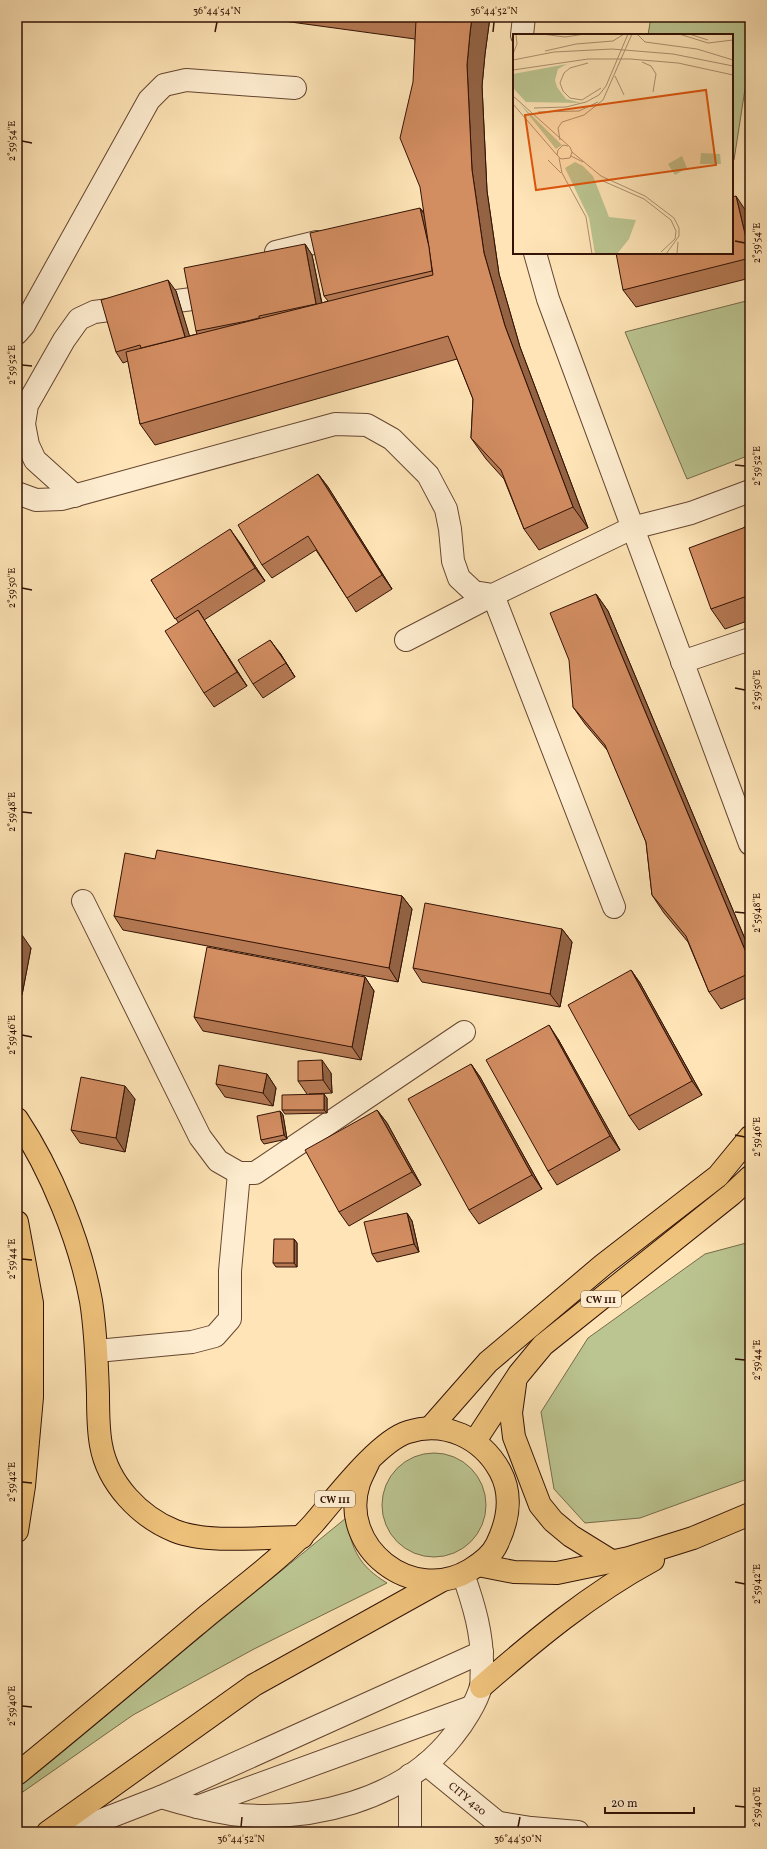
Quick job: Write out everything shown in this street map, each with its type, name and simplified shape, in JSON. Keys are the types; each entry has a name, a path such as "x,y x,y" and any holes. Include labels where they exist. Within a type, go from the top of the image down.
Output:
{"main road":[{"path":"17,1119 34,1145 58,1197 80,1254 91,1300 97,1351 101,1446 108,1468 115,1480 136,1506 158,1523 176,1532 196,1537 215,1539 302,1537"},
{"path":"430,1428 488,1362 603,1265 718,1176 750,1137"},
{"name":"CW 111","path":"475,1441 515,1378 543,1344 732,1194 750,1177"},
{"path":"17,1222 32,1303 32,1397 24,1486 17,1531"},
{"path":"515,1378 511,1413 514,1436 540,1505 553,1521 571,1536 613,1562"},
{"path":"48,1832 254,1685 441,1581 471,1570 495,1548 505,1526 508,1502 504,1479 492,1457 475,1441 454,1431 430,1428 407,1432 386,1444 369,1461 359,1484 356,1508 361,1533 374,1554 393,1570 416,1579 441,1581"},
{"name":"CW 111","path":"302,1537 369,1461"},
{"path":"471,1570 557,1573 613,1562 693,1538 750,1514"},
{"path":"17,1774 302,1537"},
{"path":"481,1686 530,1644 582,1605 636,1569 693,1538"}],"street":[{"path":"522,34 524,17"},
{"path":"17,333 24,325 149,100 164,85 186,80 295,88"},
{"path":"255,257 317,242"},
{"path":"535,254 548,299 750,844"},
{"path":"75,496 35,460 28,445 24,424 27,405 64,340 79,319 94,312 208,297 229,277"},
{"path":"17,493 36,500 62,499 335,424 366,425 392,439 428,475 446,509 450,529 453,561 459,578 474,592 493,594"},
{"path":"406,640 493,594 632,528 691,512 750,491"},
{"path":"493,594 614,907"},
{"path":"682,662 750,639"},
{"path":"83,901 200,1137 218,1161 239,1173 255,1173 464,1032"},
{"path":"97,1351 192,1342 215,1336 230,1319 230,1271 239,1173"},
{"path":"161,1797 196,1807 232,1814 268,1816 305,1813 341,1806 363,1799 418,1769 446,1746 460,1727 481,1686 482,1652 471,1570"},
{"path":"71,1832 161,1797 482,1652"},
{"path":"196,1807 471,1707"},
{"path":"410,1832 418,1769"},
{"name":"CITY 420","path":"418,1769 505,1827"},
{"path":"505,1827 578,1832"}],"green space":[{"path":"651,17 750,17 750,57 734,160 733,34 648,34"},
{"path":"750,300 750,455 687,479 625,332"},
{"path":"750,1242 750,1478 640,1518 585,1523 554,1489 541,1412 588,1338 705,1254"},
{"path":"434,1453 454,1457 463,1461 471,1468 478,1476 482,1485 486,1505 482,1525 478,1534 471,1542 463,1549 454,1553 434,1557 414,1553 405,1549 397,1542 390,1534 386,1525 382,1505 386,1485 390,1476 397,1468 405,1461 414,1457"},
{"path":"346,1518 351,1539 358,1556 377,1577 387,1583 254,1649 133,1715 17,1796 17,1783 194,1642"}],"building":[{"path":"394,17 472,17 467,65 472,170 484,253 505,326 573,507 524,529 501,470 471,438 473,399 448,336 140,424 126,352 433,275 420,187 400,138 413,82 416,20"},
{"path":"736,196 750,258 623,290 616,254 733,254 733,197"},
{"path":"420,208 429,247 432,271 324,296 310,233"},
{"path":"305,244 316,304 259,316 259,318 247,321 196,331 184,268"},
{"path":"168,280 185,337 141,348 140,345 116,352 101,300"},
{"path":"318,474 382,575 347,598 308,536 262,565 238,525"},
{"path":"750,524 750,595 711,609 689,548"},
{"path":"230,529 255,568 175,619 151,580"},
{"path":"596,594 750,962 750,973 709,992 686,936 652,895 646,842 605,745 573,707 569,660 550,613"},
{"path":"198,610 237,672 204,693 165,631"},
{"path":"270,640 286,663 253,684 238,660"},
{"path":"157,850 402,896 389,968 114,916 125,853 155,859"},
{"path":"425,903 562,929 550,994 413,968"},
{"path":"17,934 22,935 17,958"},
{"path":"207,947 365,977 352,1047 194,1017"},
{"path":"631,970 692,1081 629,1116 568,1005"},
{"path":"549,1025 610,1136 548,1171 486,1060"},
{"path":"322,1060 323,1080 298,1081 298,1061"},
{"path":"471,1064 532,1175 469,1210 408,1099"},
{"path":"219,1065 267,1074 263,1093 216,1084"},
{"path":"81,1077 125,1086 116,1138 71,1130"},
{"path":"324,1094 324,1110 282,1110 282,1095"},
{"path":"377,1110 412,1172 339,1212 305,1150"},
{"path":"280,1111 284,1135 261,1140 257,1116"},
{"path":"407,1213 414,1244 372,1254 364,1222"},
{"path":"274,1239 294,1239 294,1263 273,1263"}]}
